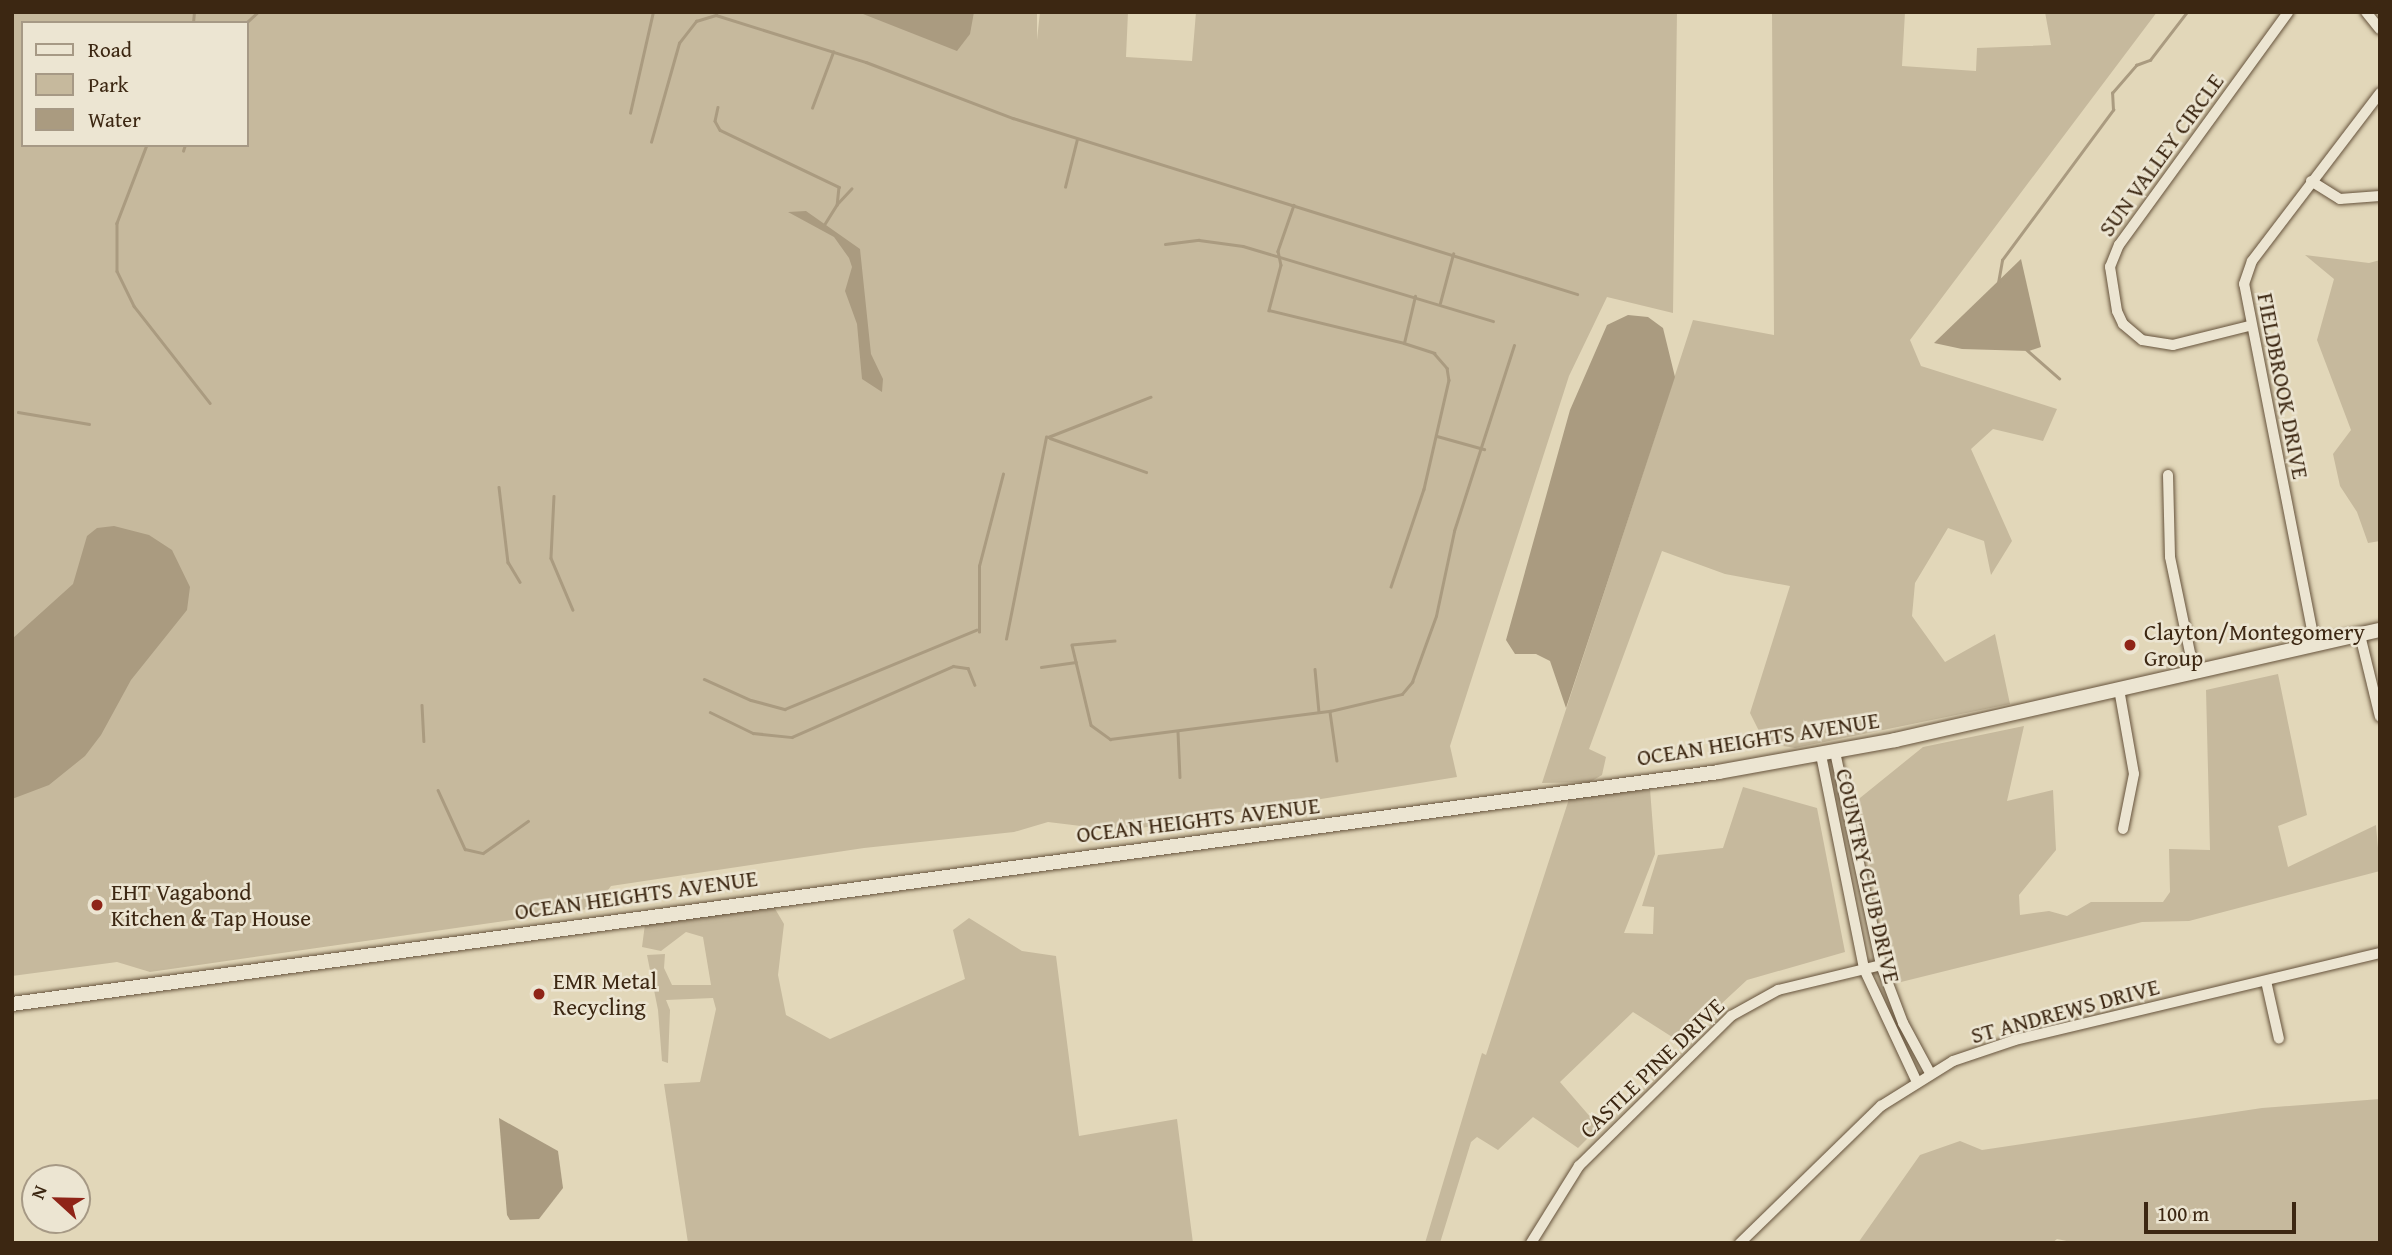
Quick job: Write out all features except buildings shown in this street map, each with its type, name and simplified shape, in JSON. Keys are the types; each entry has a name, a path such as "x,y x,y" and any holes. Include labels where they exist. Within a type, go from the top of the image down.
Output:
{"main road":[{"name":"OCEAN HEIGHTS AVENUE","path":"12,1004 1348,823 1828,753 2380,630"}],"street":[{"name":"SUN VALLEY CIRCLE","path":"2249,326 2173,345 2142,341 2123,324 2117,311 2110,267 2119,245 2288,12"},
{"path":"2366,12 2380,29"},
{"name":"FIELDBROOK DRIVE","path":"2315,645 2243,296 2249,266 2380,93"},
{"path":"2311,181 2340,199 2380,196"},
{"path":"2168,475 2170,557 2194,672"},
{"path":"2360,635 2380,717"},
{"path":"2119,689 2134,774 2123,829"},
{"name":"COUNTRY CLUB DRIVE","path":"1828,753 1881,965 1903,1023 1930,1073"},
{"name":"COUNTRY CLUB DRIVE","path":"1828,753 1864,969 1916,1080"},
{"name":"ST ANDREWS DRIVE","path":"1740,1243 1837,1146 1916,1080 1930,1073 2015,1040 2380,953"},
{"name":"CASTLE PINE DRIVE","path":"1531,1243 1580,1166 1731,1016 1778,990 1881,965"},
{"path":"2266,981 2279,1039"}],"green space":[{"path":"12,12 1037,12 1037,40 1040,12 1128,12 1126,57 1192,61 1196,12 1677,12 1673,313 1607,297 1569,376 1450,746 1457,777 1122,831 1048,822 1014,832 864,848 611,886 595,908 150,972 117,962 12,976"},
{"path":"1772,12 1905,12 1902,66 1976,71 1977,48 2051,45 2045,12 2157,12 1910,340 1921,366 2057,409 2043,441 1993,429 1971,449 2012,541 1991,575 1984,541 1948,528 1915,583 1912,616 1945,662 1995,634 2010,704 1795,748 1765,743 1750,713 1790,586 1725,574 1662,551 1589,749 1606,757 1602,775 1590,782 1542,783 1693,320 1774,335"},
{"path":"2305,255 2369,263 2380,260 2380,541 2368,543 2357,512 2340,486 2333,454 2351,430 2317,340 2334,279"},
{"path":"2278,674 2307,815 2278,826 2288,867 2376,825 2380,871 2189,921 2142,922 1901,982 1891,959 1855,802 1923,747 2024,726 2007,801 2053,790 2056,850 2019,895 2020,915 2049,911 2067,916 2091,902 2163,902 2170,892 2169,849 2210,850 2206,690"},
{"path":"1743,787 1817,808 1845,952 1747,980 1680,1042 1633,1012 1560,1082 1599,1127 1578,1148 1533,1117 1498,1150 1477,1137 1471,1142 1440,1243 1425,1243 1482,1053 1486,1055 1569,799 1650,789 1655,854 1624,933 1653,934 1654,907 1642,906 1658,855 1723,848"},
{"path":"774,907 784,924 778,975 786,1015 830,1039 965,979 953,930 969,918 1022,951 1056,956 1079,1136 1177,1119 1193,1243 688,1243 664,1084 700,1082 716,1009 713,998 666,1000 670,1010 668,1063 662,1061 658,1010 647,955 665,954 664,968 672,985 711,985 703,937 686,932 661,951 642,947 645,924"},
{"path":"2380,1099 2380,1243 2076,1243 2057,1239 2052,1243 1858,1243 1920,1155 1960,1141 1982,1150 2262,1108"}],"water":[{"path":"858,12 974,12 970,34 957,51"},
{"path":"806,211 860,249 871,354 883,379 882,392 862,379 857,324 845,291 852,267 849,258 834,237 788,212"},
{"path":"2021,259 2041,347 2029,351 1962,349 1934,343"},
{"path":"1628,315 1648,317 1663,328 1675,377 1566,708 1550,661 1536,654 1515,654 1506,640 1570,410 1607,325"},
{"path":"114,526 149,535 172,550 190,587 187,610 131,680 101,735 85,756 49,785 12,799 12,639 73,584 87,536 97,528"},
{"path":"499,1118 558,1151 563,1188 539,1219 510,1220 507,1215"}],"waterway":[{"path":"193,21 194,12"},
{"path":"248,21 258,12"},
{"path":"630,113 653,12"},
{"path":"1998,283 2002,260 2113,110 2112,93 2136,65 2150,60 2187,12"},
{"path":"651,142 679,43 696,21 716,15 866,62 1013,118 1577,294"},
{"path":"812,108 833,52"},
{"path":"718,107 715,121 720,130 839,187 837,205 825,224"},
{"path":"1065,187 1077,139"},
{"path":"146,147 117,223 117,271 134,306 210,403"},
{"path":"183,151 184,147"},
{"path":"837,204 851,189"},
{"path":"1294,205 1278,251 1281,265 1269,310 1404,343 1434,353 1447,368 1449,380 1424,489 1391,587"},
{"path":"1165,244 1199,240 1243,246 1493,321"},
{"path":"1440,303 1453,254"},
{"path":"1404,343 1415,296"},
{"path":"1115,641 1072,645 1091,725 1110,739 1330,711 1402,694 1412,682 1436,616 1454,531 1514,345"},
{"path":"2027,350 2059,378"},
{"path":"1048,437 1150,397"},
{"path":"18,412 89,424"},
{"path":"1437,436 1484,449"},
{"path":"1006,639 1046,437"},
{"path":"1050,438 1146,472"},
{"path":"979,632 979,566 1003,474"},
{"path":"499,487 508,562 520,582"},
{"path":"554,496 551,558 573,610"},
{"path":"704,679 751,700 785,709 976,630"},
{"path":"1041,667 1076,662"},
{"path":"710,712 753,733 792,737 953,666 968,668 975,685"},
{"path":"1315,669 1319,712"},
{"path":"422,705 424,741"},
{"path":"1330,712 1337,761"},
{"path":"1178,732 1180,777"},
{"path":"438,790 465,849 483,853 528,821"}],"place":[{"name":"Clayton/Montegomery Group","path":"2130,645"},
{"name":"EHT Vagabond Kitchen & Tap House","path":"97,905"},
{"name":"EMR Metal Recycling","path":"539,994"}]}
